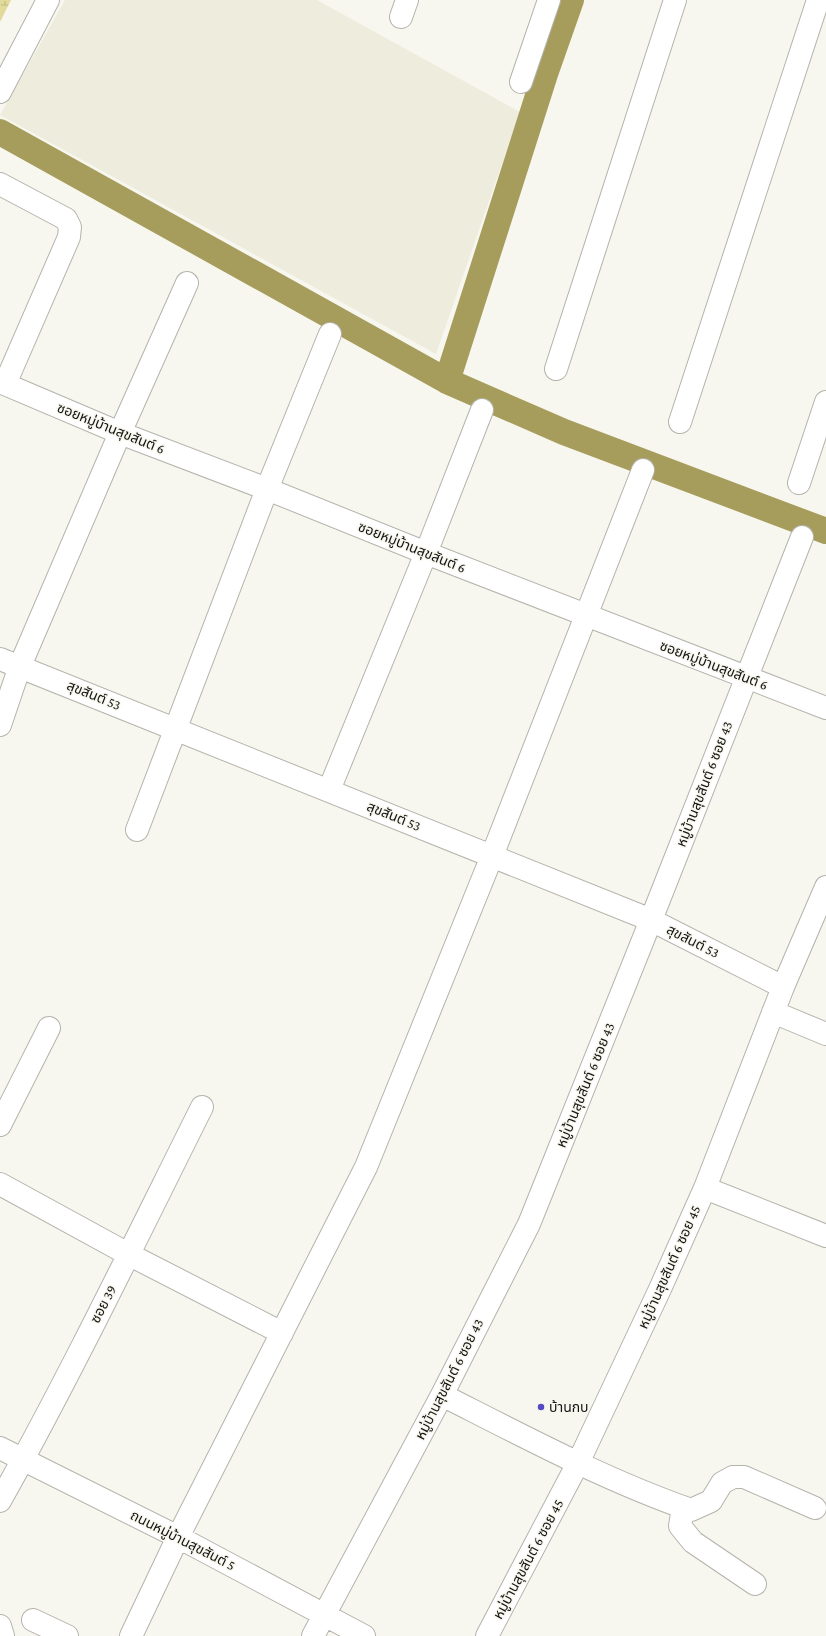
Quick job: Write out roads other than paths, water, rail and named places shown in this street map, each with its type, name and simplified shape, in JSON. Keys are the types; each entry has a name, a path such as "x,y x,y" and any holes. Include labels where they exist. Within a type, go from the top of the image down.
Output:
{"street":[{"path":"0,92 48,0"},
{"path":"521,82 549,0"},
{"path":"556,368 675,0"},
{"path":"680,422 818,0"},
{"path":"0,184 66,219 70,227 69,236 2,383"},
{"path":"0,725 20,666 120,433 187,283"},
{"path":"137,830 267,489 330,334"},
{"name":"ซอยหมู่บ้านสุขสันต์ 6","path":"2,383 120,433 826,708"},
{"path":"799,484 826,402"},
{"path":"329,790 426,553 482,410"},
{"path":"131,1636 178,1537 366,1167 492,856 643,470"},
{"name":"หมู่บ้านสุขสันต์ 6 ซอย 43","path":"313,1636 442,1395 529,1224 652,920 802,537"},
{"name":"สุขสันต์ 53","path":"0,659 176,728 652,920 782,987"},
{"name":"หมู่บ้านสุขสันต์ 6 ซอย 45","path":"487,1636 578,1463 660,1289 704,1188 782,987 826,887"},
{"path":"773,1012 826,1034"},
{"path":"0,1125 49,1028"},
{"name":"ซอย 39","path":"0,1501 23,1459 202,1107"},
{"path":"0,1184 128,1254 282,1333"},
{"path":"704,1188 826,1236"},
{"path":"442,1395 578,1463 664,1500 692,1510 711,1501 722,1483 733,1477 744,1477 815,1508"},
{"name":"ถนนหมู่บ้านสุขสันต์ 5","path":"0,1448 178,1537 364,1636"},
{"path":"683,1507 680,1526 693,1542 755,1584"},
{"path":"34,1620 67,1636"},
{"path":"0,1626 3,1636"}],"waterway":[{"path":"447,381 545,74 571,0"},
{"path":"0,132 447,381 564,432 826,531"}],"place":[{"name":"บ้านกบ","path":"541,1407"}]}
